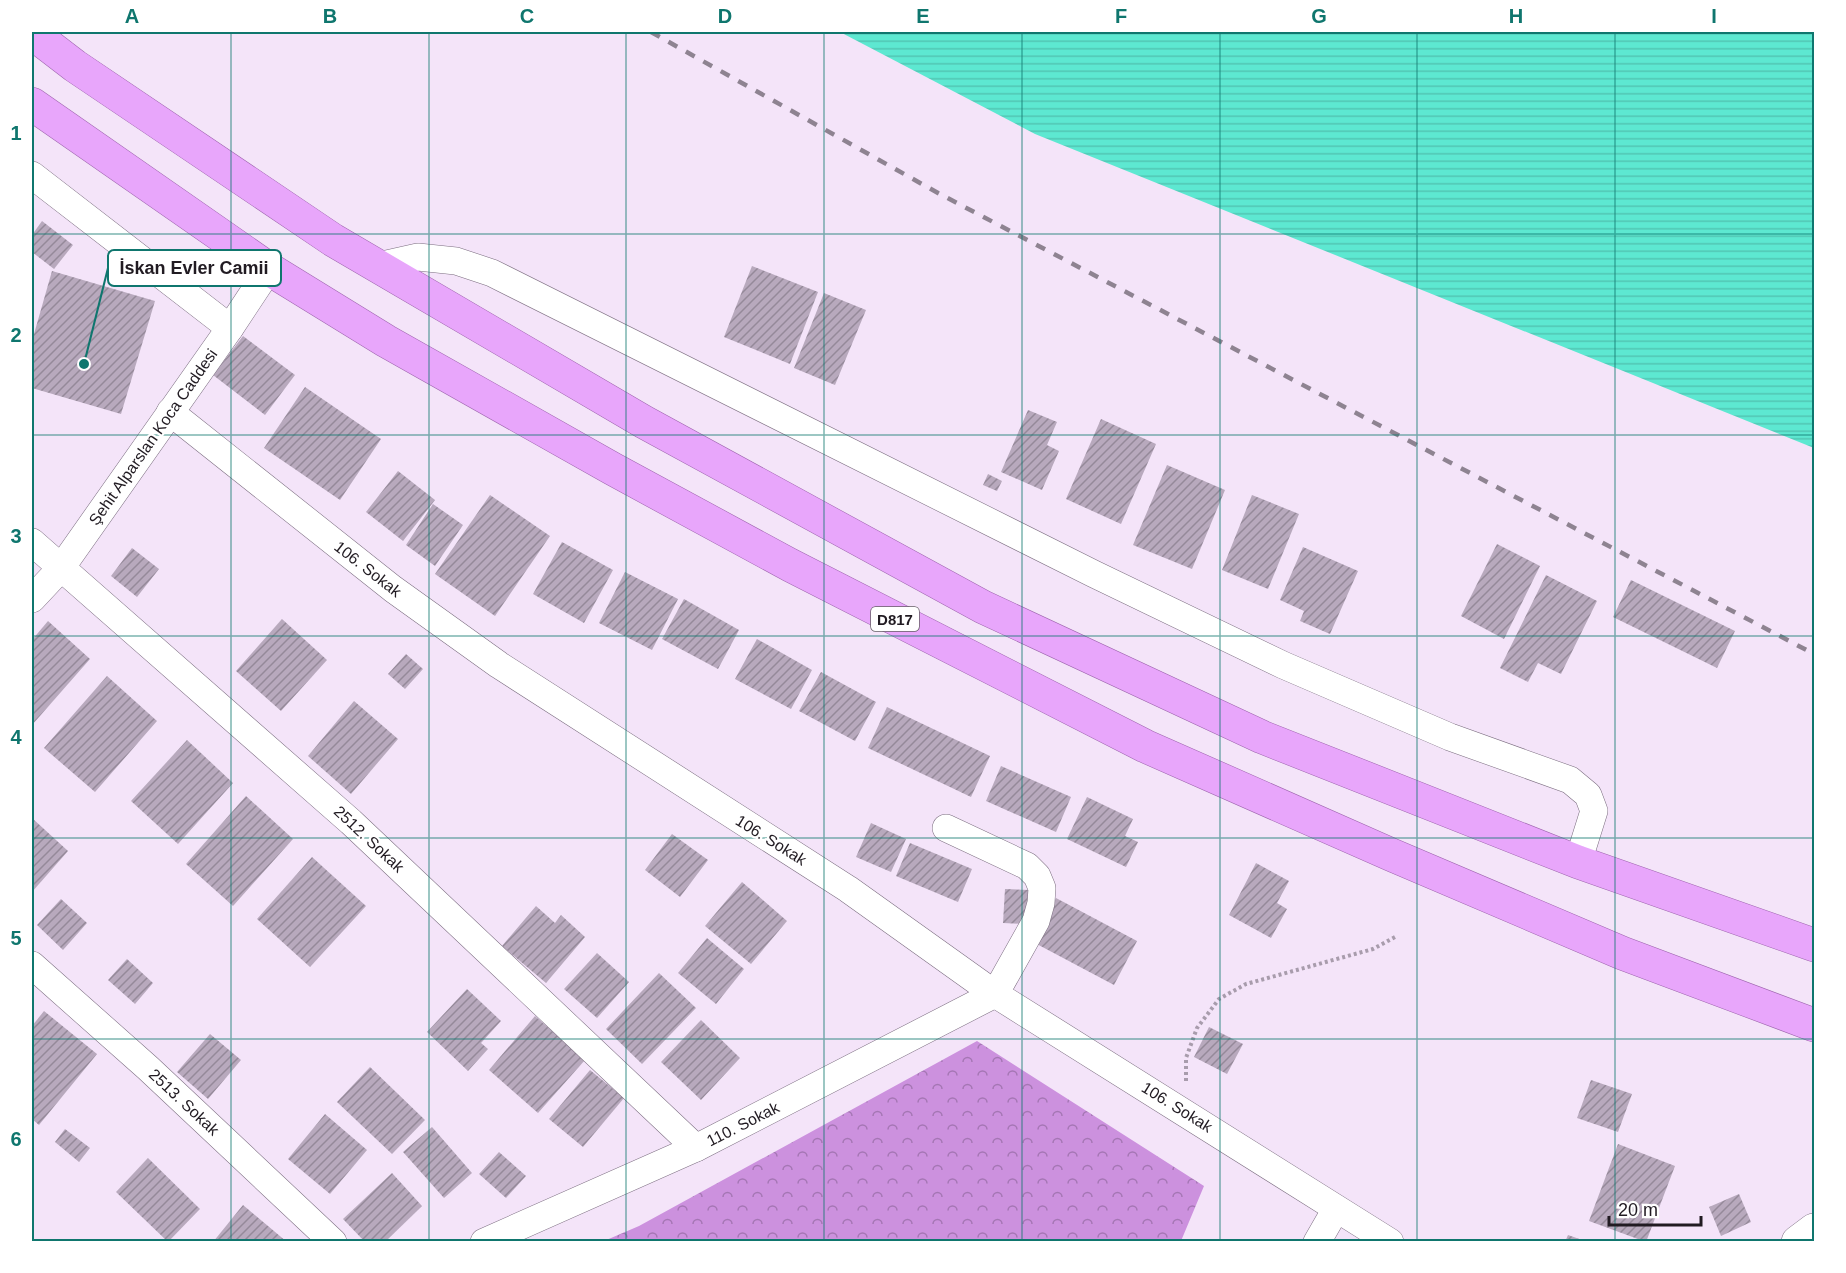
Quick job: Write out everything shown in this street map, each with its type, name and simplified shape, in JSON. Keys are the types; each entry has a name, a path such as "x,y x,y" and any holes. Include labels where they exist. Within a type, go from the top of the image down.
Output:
{"highway":[{"path":"32,33 75,66 333,240 644,422 983,606 1262,737 1578,862 1815,945"},
{"name":"D817","path":"32,104 269,269 386,341 634,480 801,570 1145,746 1622,953 1815,1025"}],"street":[{"path":"36,187 230,328"},
{"path":"378,266 418,256 456,261 492,273 1094,574 1283,664 1450,737 1570,780 1588,795 1594,811 1578,862"},
{"name":"Şehit Alparslan Koca Caddesi","path":"32,599 61,568 269,269"},
{"name":"106. Sokak","path":"170,412 393,589 499,665 848,889 995,994 1390,1242"},
{"name":"2512. Sokak","path":"32,542 351,822 696,1148"},
{"path":"946,828 1026,866 1037,876 1042,888 1036,921 995,994"},
{"name":"2513. Sokak","path":"32,965 148,1068 333,1242"},
{"name":"110. Sokak","path":"484,1242 696,1148 995,994"},
{"path":"1317,1242 1336,1209"},
{"path":"1798,1242 1815,1230"}],"path":[{"path":"1190,1115 1186,1058 1197,1028 1219,999 1246,984 1373,949 1395,937"}],"green space":[{"path":"977,1041 1204,1186 1181,1241 604,1241 639,1226"}],"shaded area":[{"path":"840,32 1814,32 1814,448 1035,134"}],"building":[{"path":"42,221 73,245 54,269 32,252 32,235"},
{"path":"752,266 818,292 790,364 724,337"},
{"path":"52,271 155,301 121,414 32,388 32,341"},
{"path":"824,293 866,310 835,385 794,368"},
{"path":"243,336 295,375 265,415 213,375"},
{"path":"305,387 381,439 340,500 264,448"},
{"path":"1028,410 1057,422 1047,445 1059,451 1042,490 1001,472"},
{"path":"1101,419 1156,444 1121,524 1066,499"},
{"path":"1167,465 1225,490 1192,569 1133,545"},
{"path":"398,471 435,500 403,541 366,512"},
{"path":"988,474 1002,481 997,491 983,485"},
{"path":"490,495 550,536 495,616 435,574"},
{"path":"1252,495 1299,514 1268,589 1222,570"},
{"path":"433,504 463,525 435,566 406,545"},
{"path":"562,542 613,570 584,623 533,594"},
{"path":"1497,544 1540,566 1504,639 1461,616"},
{"path":"1303,547 1358,571 1330,634 1300,621 1304,611 1280,600"},
{"path":"132,548 159,569 137,597 111,576"},
{"path":"625,572 678,599 652,650 599,623"},
{"path":"1546,575 1597,601 1561,674 1538,663 1528,682 1500,668"},
{"path":"1631,580 1735,631 1717,668 1613,617"},
{"path":"684,599 739,630 718,669 662,639"},
{"path":"282,619 327,660 281,711 236,671"},
{"path":"48,621 90,659 32,725 32,640"},
{"path":"757,639 812,670 791,709 735,679"},
{"path":"406,654 423,669 405,689 388,674"},
{"path":"821,672 876,702 855,741 799,711"},
{"path":"107,676 157,721 95,792 44,748"},
{"path":"354,701 398,739 351,794 308,756"},
{"path":"887,707 990,756 971,797 868,748"},
{"path":"187,740 233,783 178,844 131,801"},
{"path":"1001,766 1071,797 1056,832 986,801"},
{"path":"246,796 293,839 233,906 186,864"},
{"path":"1087,797 1133,819 1125,836 1138,842 1126,867 1067,839"},
{"path":"32,818 68,851 32,892"},
{"path":"871,823 906,839 891,872 856,857"},
{"path":"672,834 708,860 680,897 645,870"},
{"path":"910,843 972,869 958,902 896,876"},
{"path":"312,857 366,906 310,967 257,919"},
{"path":"1256,863 1289,881 1277,903 1287,909 1271,938 1229,915"},
{"path":"742,882 787,921 751,964 705,926"},
{"path":"1005,889 1029,890 1027,924 1003,923"},
{"path":"1056,898 1137,941 1114,985 1033,942"},
{"path":"61,899 87,923 63,950 37,925"},
{"path":"536,906 555,923 561,915 585,937 546,983 502,946"},
{"path":"707,938 744,969 716,1004 678,973"},
{"path":"597,953 629,982 597,1018 564,989"},
{"path":"127,959 153,983 135,1004 108,980"},
{"path":"659,973 696,1008 642,1064 606,1029"},
{"path":"467,989 501,1021 481,1043 488,1049 468,1071 427,1032"},
{"path":"44,1011 97,1054 39,1125 32,1119 32,1026"},
{"path":"535,1016 585,1060 538,1113 489,1070"},
{"path":"701,1020 740,1058 701,1100 661,1062"},
{"path":"1209,1027 1243,1044 1227,1074 1194,1057"},
{"path":"210,1034 241,1060 208,1099 177,1072"},
{"path":"370,1067 425,1120 392,1154 337,1102"},
{"path":"590,1070 624,1098 583,1147 549,1119"},
{"path":"1591,1080 1632,1094 1618,1132 1577,1118"},
{"path":"325,1114 367,1150 330,1194 288,1159"},
{"path":"432,1127 472,1173 444,1198 403,1152"},
{"path":"65,1129 90,1148 79,1162 55,1142"},
{"path":"1618,1144 1675,1166 1646,1242 1589,1221"},
{"path":"499,1152 526,1176 506,1198 479,1174"},
{"path":"148,1158 200,1209 168,1242 116,1192"},
{"path":"392,1173 422,1206 385,1242 365,1242 343,1219"},
{"path":"1739,1194 1751,1222 1721,1236 1709,1207"},
{"path":"243,1205 287,1242 213,1242"},
{"path":"1568,1235 1585,1241 1585,1242 1565,1242"}],"railway":[{"path":"651,32 938,193 1814,654"}],"place":[{"name":"İskan Evler Camii","path":"84,364"}]}
